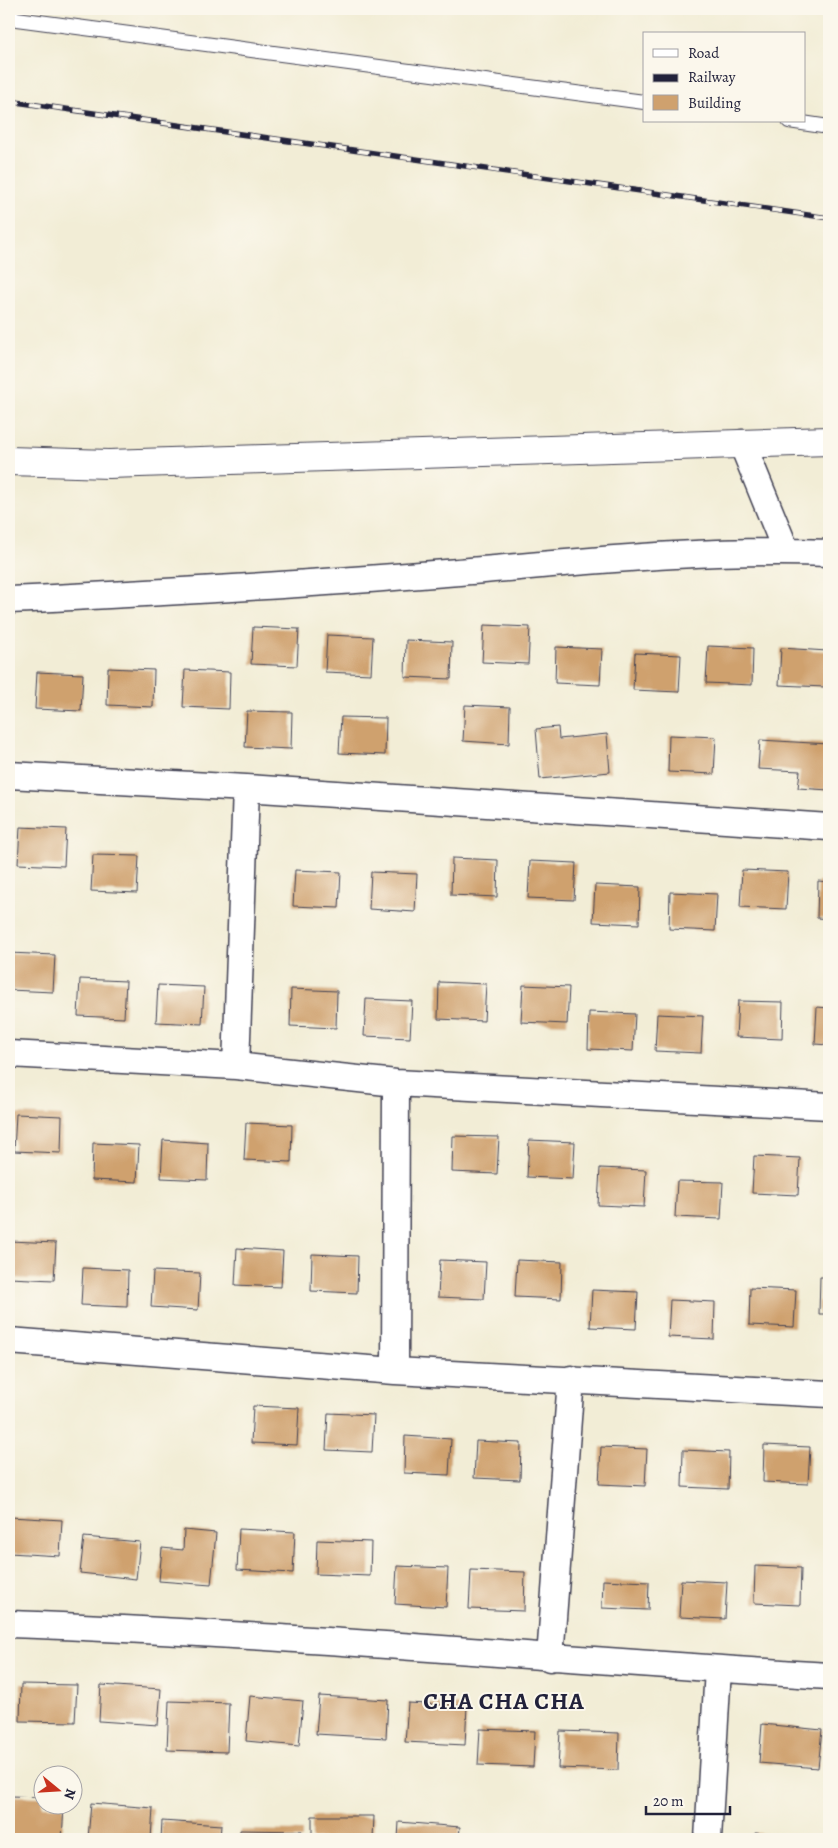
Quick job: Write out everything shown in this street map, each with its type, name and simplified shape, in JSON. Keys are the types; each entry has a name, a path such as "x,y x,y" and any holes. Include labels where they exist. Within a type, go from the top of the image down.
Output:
{"street":[{"path":"9,461 109,464 829,441"},
{"path":"742,443 786,551"},
{"path":"9,600 307,584 688,554 786,551 829,553"},
{"path":"9,775 246,788 829,827"},
{"path":"236,1066 246,788"},
{"path":"9,1054 236,1066 396,1083 829,1106"},
{"path":"395,1371 396,1083"},
{"path":"9,1341 395,1371 829,1394"},
{"path":"550,1658 571,1379"},
{"path":"9,1624 279,1637 550,1658 829,1676"},
{"path":"708,1839 718,1669"}],"lane":[{"path":"9,18 643,102"},
{"path":"796,122 829,127"}],"building":[{"path":"484,625 530,627 528,664 482,662"},
{"path":"253,627 299,629 297,666 251,664"},
{"path":"327,635 373,637 371,674 325,672"},
{"path":"406,640 452,642 451,679 405,677"},
{"path":"708,646 753,648 752,685 706,683"},
{"path":"556,647 602,649 600,685 555,683"},
{"path":"781,648 827,651 825,687 779,685"},
{"path":"635,653 681,655 679,692 633,690"},
{"path":"108,668 154,670 153,707 107,705"},
{"path":"185,670 230,672 229,709 183,707"},
{"path":"37,672 83,674 81,711 35,709"},
{"path":"465,705 510,707 509,744 463,741"},
{"path":"247,711 292,712 291,749 245,747"},
{"path":"341,717 386,718 385,755 339,753"},
{"path":"558,727 559,739 607,734 610,772 540,779 536,729"},
{"path":"669,735 716,737 714,774 668,772"},
{"path":"760,740 829,744 829,790 798,788 800,771 758,769"},
{"path":"20,827 66,829 64,866 18,864"},
{"path":"93,855 139,856 137,893 91,891"},
{"path":"452,858 498,860 497,897 451,895"},
{"path":"530,861 576,863 574,900 528,898"},
{"path":"295,870 341,872 339,908 293,906"},
{"path":"742,870 788,872 786,909 740,907"},
{"path":"371,872 417,874 415,912 369,909"},
{"path":"818,881 829,882 829,919 817,918"},
{"path":"595,885 640,887 639,924 593,922"},
{"path":"670,892 717,894 715,931 669,929"},
{"path":"9,953 55,955 53,992 9,990"},
{"path":"80,979 126,981 124,1018 78,1016"},
{"path":"439,982 486,984 484,1021 438,1019"},
{"path":"158,985 204,987 202,1024 156,1022"},
{"path":"523,985 569,987 567,1024 521,1022"},
{"path":"291,989 337,991 336,1028 290,1026"},
{"path":"366,999 412,1001 410,1038 364,1036"},
{"path":"738,1001 783,1002 782,1039 736,1037"},
{"path":"817,1007 829,1008 829,1045 815,1044"},
{"path":"589,1012 635,1014 633,1051 588,1049"},
{"path":"657,1014 703,1016 701,1053 655,1051"},
{"path":"16,1114 62,1116 61,1153 14,1151"},
{"path":"246,1123 292,1125 291,1162 244,1160"},
{"path":"453,1136 499,1137 497,1174 452,1172"},
{"path":"163,1140 208,1143 207,1180 161,1178"},
{"path":"529,1140 575,1142 573,1179 527,1177"},
{"path":"93,1143 139,1145 137,1182 92,1180"},
{"path":"754,1156 800,1158 798,1195 752,1193"},
{"path":"600,1168 646,1170 644,1207 598,1205"},
{"path":"677,1181 723,1182 721,1219 675,1217"},
{"path":"10,1241 56,1243 54,1280 9,1278"},
{"path":"237,1248 283,1251 281,1287 235,1285"},
{"path":"312,1254 358,1256 357,1293 311,1291"},
{"path":"440,1260 486,1262 484,1299 438,1297"},
{"path":"517,1260 562,1262 561,1299 515,1297"},
{"path":"83,1268 128,1270 127,1307 81,1305"},
{"path":"153,1271 200,1273 198,1310 151,1307"},
{"path":"820,1277 829,1277 829,1314 819,1314"},
{"path":"750,1288 796,1290 794,1327 749,1325"},
{"path":"592,1290 638,1292 636,1329 590,1327"},
{"path":"670,1300 715,1302 714,1339 668,1337"},
{"path":"253,1406 299,1408 297,1445 251,1443"},
{"path":"328,1413 374,1415 372,1452 326,1450"},
{"path":"405,1436 451,1439 449,1475 404,1473"},
{"path":"476,1441 521,1443 520,1480 474,1478"},
{"path":"764,1445 810,1447 808,1484 763,1482"},
{"path":"601,1447 647,1449 645,1486 599,1484"},
{"path":"683,1450 729,1452 728,1489 682,1487"},
{"path":"10,1517 62,1520 60,1556 9,1553"},
{"path":"239,1529 295,1532 293,1573 237,1570"},
{"path":"184,1530 216,1533 211,1585 159,1581 162,1548 183,1550"},
{"path":"84,1537 140,1542 136,1579 80,1573"},
{"path":"317,1540 371,1542 370,1576 316,1574"},
{"path":"397,1566 448,1568 446,1607 395,1604"},
{"path":"755,1566 801,1568 800,1605 754,1603"},
{"path":"471,1570 525,1572 524,1611 469,1609"},
{"path":"603,1580 649,1582 648,1610 602,1608"},
{"path":"681,1580 727,1582 725,1619 679,1617"},
{"path":"21,1684 77,1685 75,1722 20,1721"},
{"path":"101,1685 161,1689 158,1725 99,1721"},
{"path":"250,1696 303,1701 299,1746 246,1741"},
{"path":"319,1696 388,1700 386,1738 316,1734"},
{"path":"169,1701 229,1703 227,1752 167,1750"},
{"path":"408,1703 467,1706 465,1745 405,1742"},
{"path":"762,1724 822,1730 818,1768 759,1763"},
{"path":"480,1729 535,1731 533,1767 478,1765"},
{"path":"560,1731 619,1733 618,1770 558,1768"},
{"path":"11,1796 32,1797 32,1816 63,1816 62,1839 9,1838"},
{"path":"91,1803 153,1808 151,1839 88,1839"},
{"path":"312,1816 374,1816 373,1839 312,1839"},
{"path":"162,1821 221,1825 220,1839 161,1839"},
{"path":"399,1822 460,1827 459,1839 398,1839"},
{"path":"240,1830 302,1831 302,1839 240,1839"},
{"path":"755,1833 811,1838 811,1839 754,1839"}],"railway":[{"path":"9,101 829,218"}],"district":[{"name":"CHA CHA CHA","path":"504,1701"}]}
